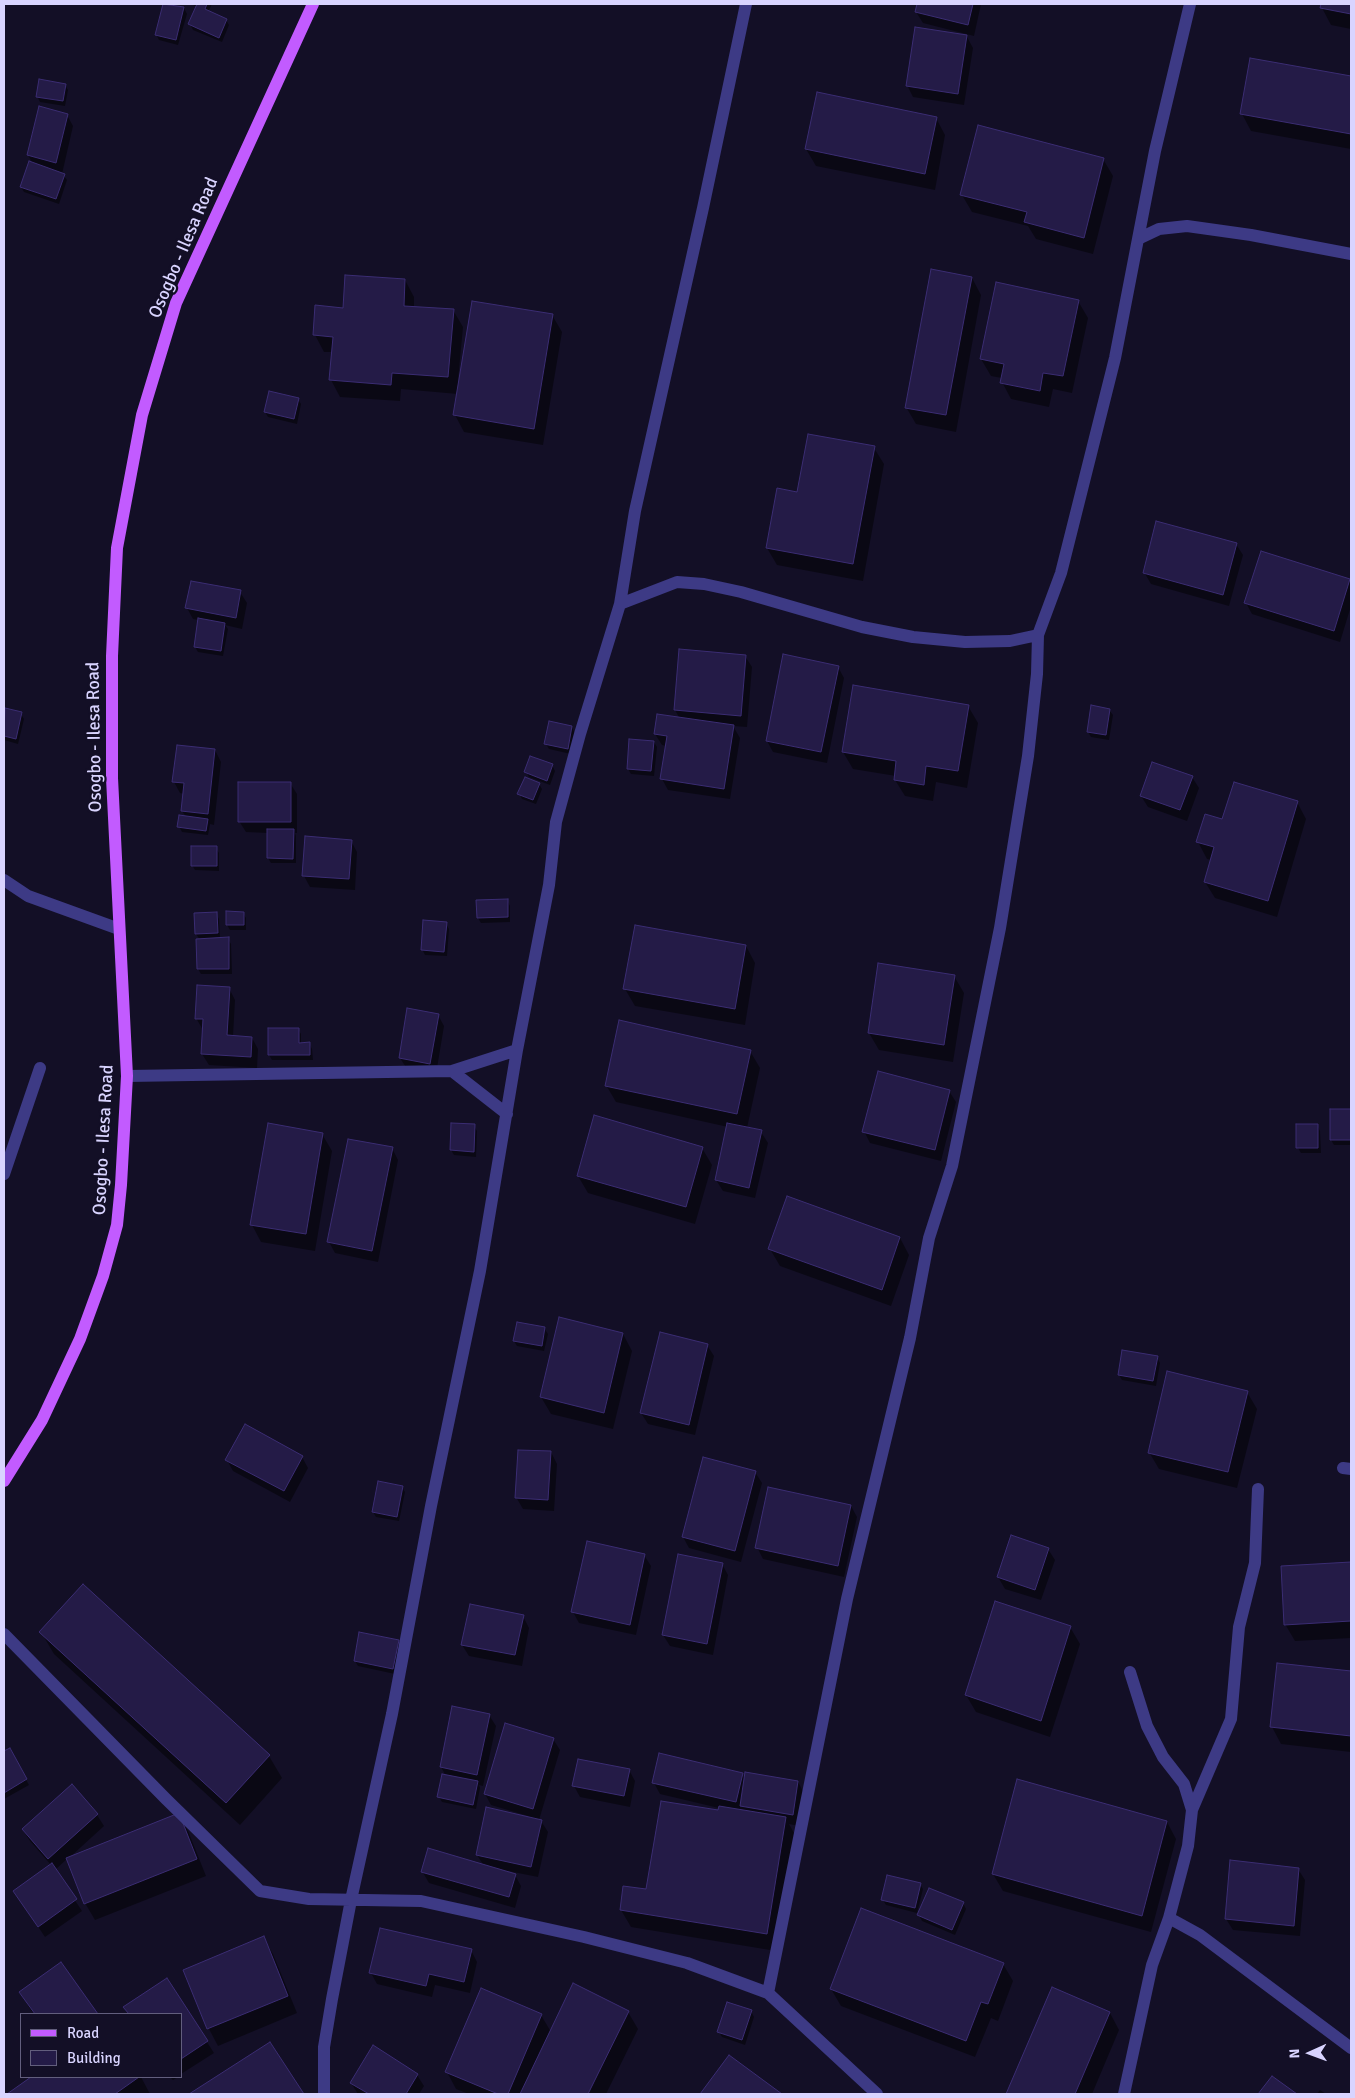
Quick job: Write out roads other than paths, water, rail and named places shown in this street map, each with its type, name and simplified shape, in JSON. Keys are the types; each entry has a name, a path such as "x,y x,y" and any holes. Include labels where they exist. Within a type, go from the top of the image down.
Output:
{"main road":[{"name":"Osogbo - Ilesa Road","path":"4,1481 42,1420 80,1339 103,1276 117,1225 121,1185 126,1076 112,778 112,646 117,548 142,416 176,303 313,4"}],"street":[{"path":"324,2094 324,2047 351,1900 363,1854 392,1714 431,1506 480,1271 517,1050 549,885 556,822 580,734 620,604 636,512 704,208 746,4"},
{"path":"768,1993 847,1599 910,1338 929,1238 952,1166 1000,928 1028,756 1037,674 1038,635 1061,573 1115,358 1140,238 1155,151 1190,4"},
{"path":"1140,238 1160,229 1188,226 1251,235 1351,254"},
{"path":"620,604 677,582 704,584 760,597 862,626 913,637 965,642 1010,641 1038,635"},
{"path":"4,880 28,896 119,929"},
{"path":"126,1076 452,1071 517,1050"},
{"path":"4,1174 40,1068"},
{"path":"452,1071 507,1114"},
{"path":"1124,2094 1152,1965 1168,1918 1188,1846 1192,1810 1231,1719 1239,1627 1255,1563 1258,1489"},
{"path":"4,1634 166,1799 260,1891 309,1899 421,1901 584,1937 687,1963 768,1993 877,2094"},
{"path":"1130,1672 1147,1726 1163,1757 1184,1784 1192,1810"},
{"path":"1168,1918 1200,1935 1351,2048"}]}
